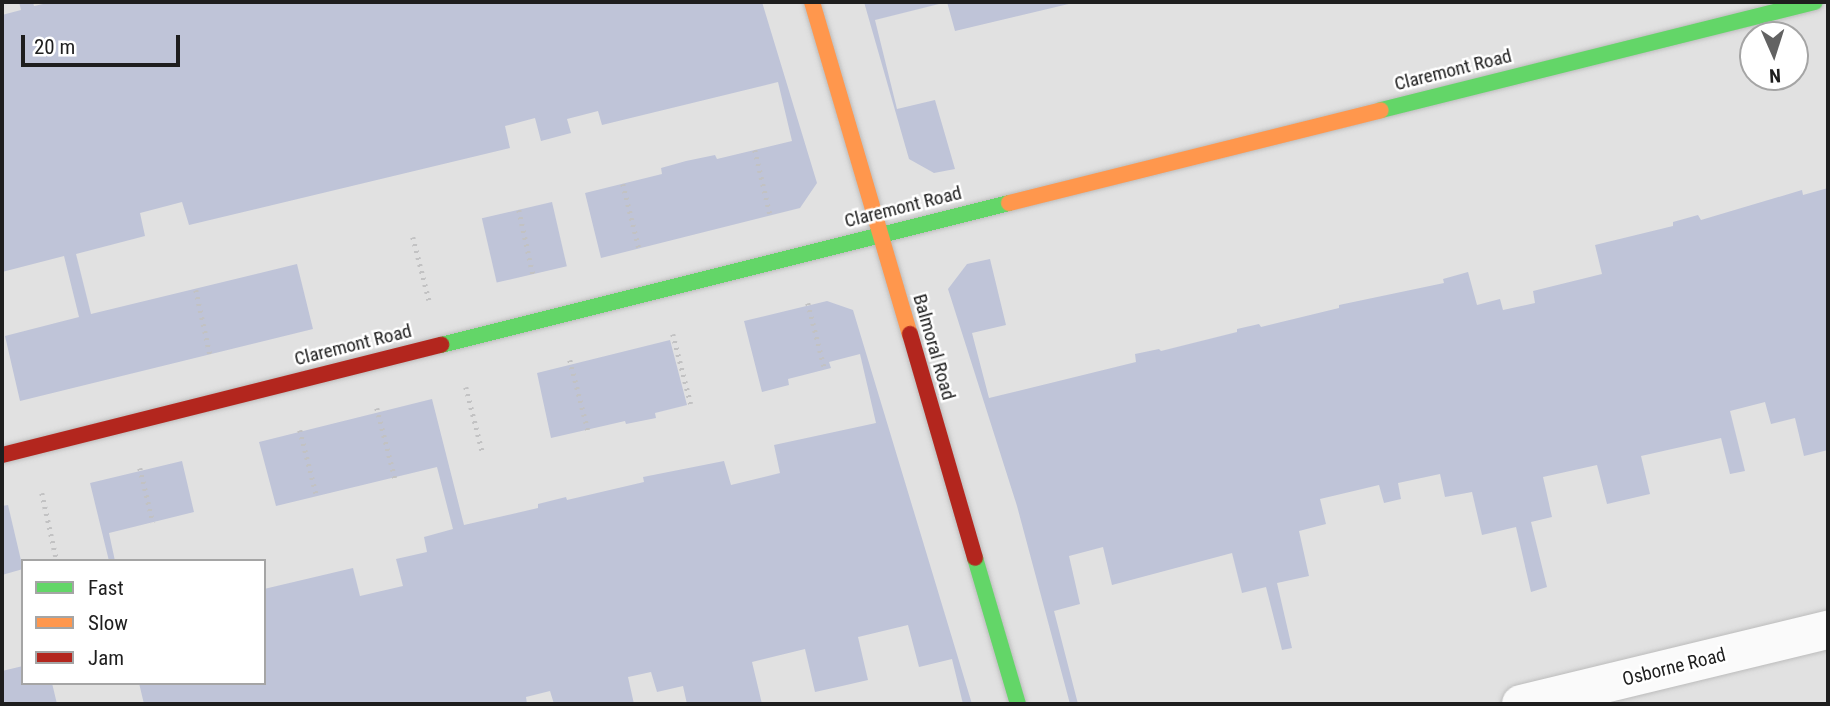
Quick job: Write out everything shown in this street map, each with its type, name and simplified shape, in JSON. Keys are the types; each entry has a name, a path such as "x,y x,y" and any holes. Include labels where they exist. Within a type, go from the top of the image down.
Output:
{"street":[{"name":"Balmoral Road","path":"812,2 1018,704"},
{"name":"Claremont Road","path":"2,455 1815,2"},
{"name":"Osborne Road","path":"1521,704 1828,630"}],"path":[{"path":"755,150 773,224"},
{"path":"623,184 642,257"},
{"path":"519,210 536,283"},
{"path":"413,237 432,309"},
{"path":"196,290 213,364"},
{"path":"806,294 825,370"},
{"path":"672,327 691,404"},
{"path":"568,353 588,430"},
{"path":"464,379 483,454"},
{"path":"376,401 395,478"},
{"path":"298,420 317,497"},
{"path":"138,461 153,522"},
{"path":"40,485 57,559"}],"shaded area":[{"path":"19,2 33,2 34,6 52,2 762,2 817,183 800,208 601,258 585,193 662,174 661,168 686,161 715,155 717,159 792,141 778,82 602,125 598,111 567,119 571,133 541,141 535,118 505,126 510,148 189,225 182,202 140,213 145,236 76,254 91,314 297,264 313,329 20,401 5,336 79,317 64,256 2,272 2,15 21,10"},
{"path":"864,2 947,2 875,20 897,109 935,100 955,169 934,173 909,159"},
{"path":"947,2 1077,2 955,31"},
{"path":"1828,188 1828,450 1804,456 1795,418 1771,424 1765,402 1730,411 1745,471 1730,474 1721,438 1641,456 1650,494 1607,504 1597,465 1543,477 1552,517 1531,522 1547,587 1531,592 1516,527 1482,535 1472,492 1445,497 1440,474 1398,483 1401,499 1384,503 1379,485 1320,499 1326,524 1299,531 1309,576 1277,583 1292,648 1282,650 1266,587 1242,593 1232,553 1112,585 1103,547 1069,556 1080,604 1054,611 1078,704 1070,704 1017,506 948,289 967,264 990,259 1006,325 972,333 989,398 1136,362 1135,354 1159,349 1161,351 1237,332 1237,329 1259,324 1261,327 1339,308 1339,305 1444,283 1443,279 1468,272 1477,305 1500,299 1503,310 1535,303 1533,291 1602,274 1595,245 1673,226 1673,222 1698,215 1701,220 1802,190 1803,195"},
{"path":"552,202 567,266 497,283 482,218"},
{"path":"827,301 853,310 972,704 963,704 952,659 919,667 908,625 858,637 868,680 815,692 805,649 752,662 762,704 687,704 683,686 657,692 651,672 628,677 634,704 554,704 550,691 526,697 527,704 144,704 139,685 266,685 266,589 353,568 360,596 403,586 396,559 427,552 424,537 453,529 437,467 276,506 259,442 432,399 464,525 538,508 538,504 566,497 567,500 644,482 643,477 724,461 731,485 780,473 774,445 876,423 860,354 829,362 831,368 788,379 789,385 762,392 744,321"},
{"path":"670,340 687,405 655,413 656,418 626,424 625,421 551,438 537,373"},
{"path":"182,461 194,512 109,533 115,559 109,559 90,483"},
{"path":"8,505 21,570 2,575 2,506"},
{"path":"21,666 21,685 52,685 57,704 2,704 2,671"}],"traffic: fast":[{"path":"1381,110 1815,2"},
{"path":"441,345 1009,203"},
{"path":"975,558 1018,704"}],"traffic: slow":[{"path":"812,2 910,334"},
{"path":"1009,203 1381,110"}],"traffic: jam":[{"path":"910,334 975,558"},
{"path":"2,455 441,345"}]}
